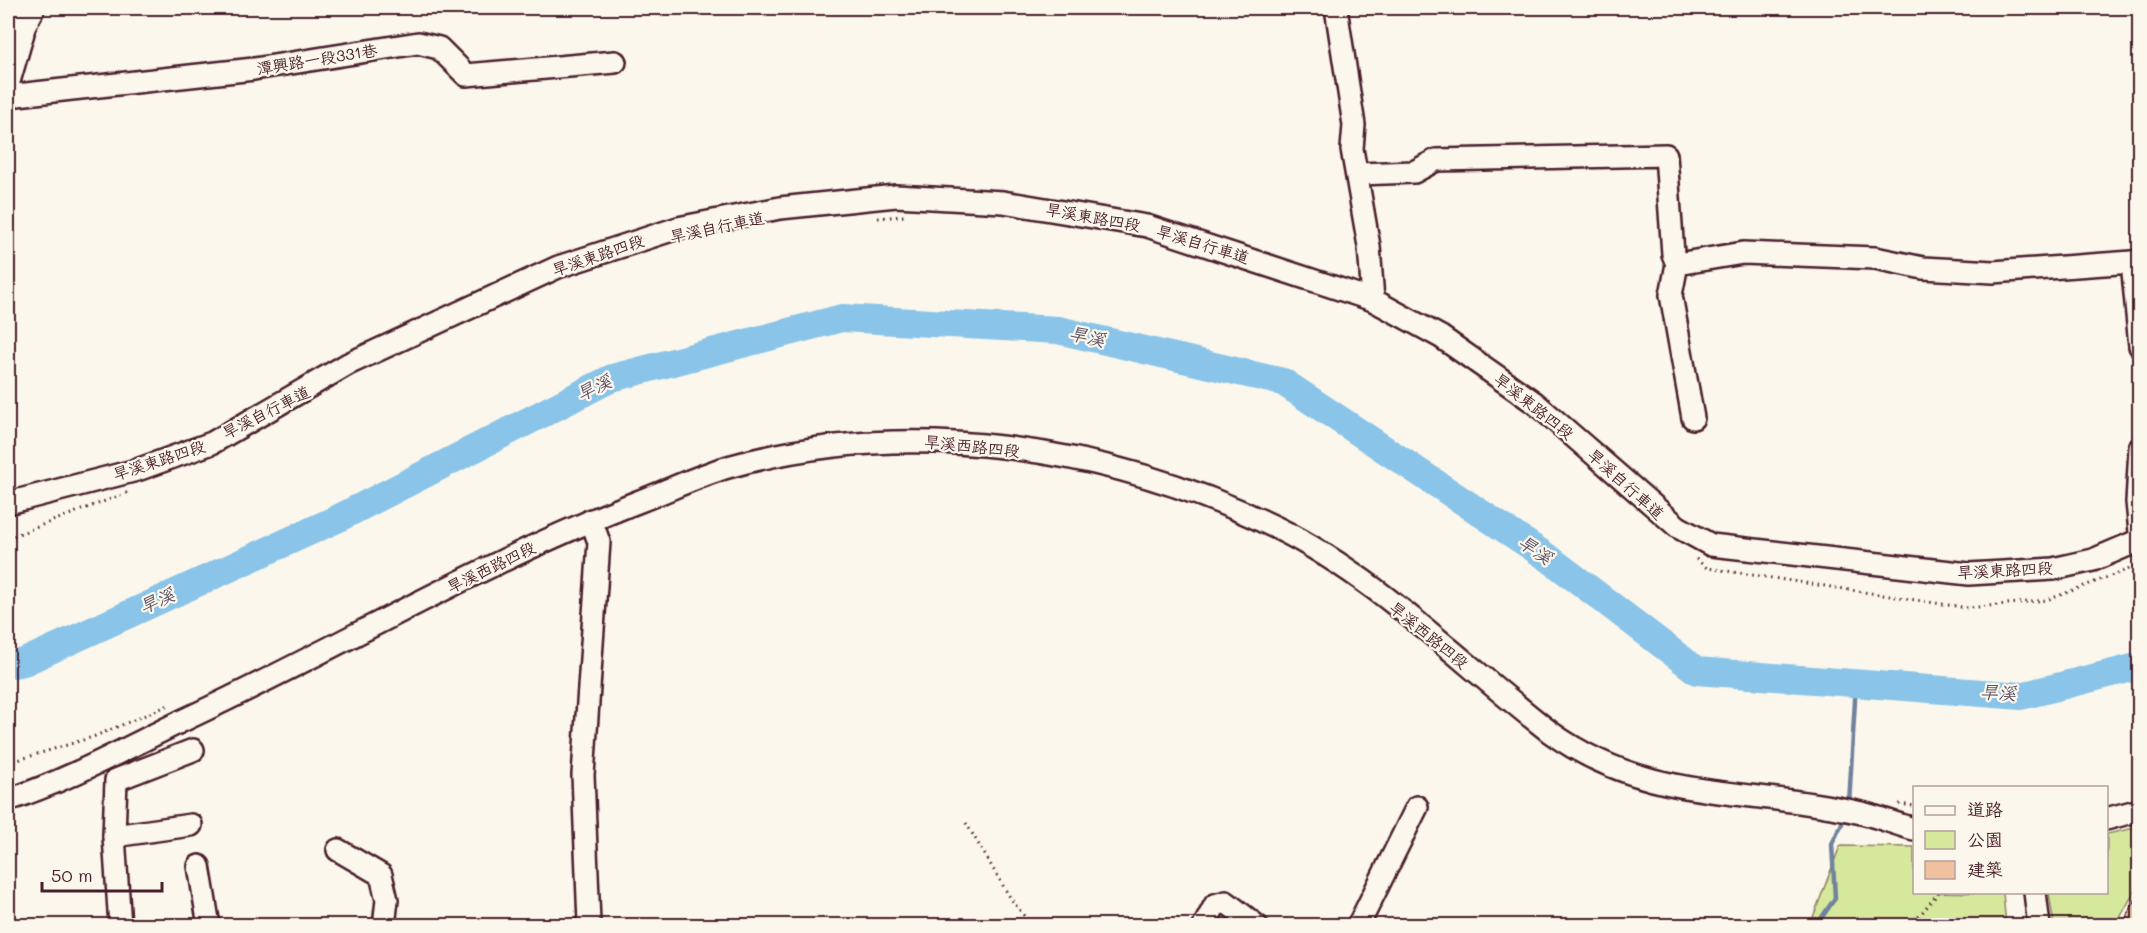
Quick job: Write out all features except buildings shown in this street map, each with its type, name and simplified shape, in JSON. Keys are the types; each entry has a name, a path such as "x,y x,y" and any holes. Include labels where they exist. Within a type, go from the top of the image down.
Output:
{"highway":[{"path":"8,46 24,11"}],"street":[{"path":"1336,8 1354,125 1352,148 1369,246 1373,300"},
{"path":"8,85 24,11"},
{"name":"潭興路一段331巷","path":"8,96 254,69 356,51 418,44 439,48 466,75 615,62"},
{"path":"1358,174 1414,172 1436,160 1666,155 1673,254 1677,264 1671,296 1693,418"},
{"name":"旱溪東路四段","path":"8,503 137,470 212,443 348,364 558,267 678,228 780,208 896,195 1003,202 1147,226 1373,300 1441,337 1536,403 1678,527 1711,545 1969,574 2052,569 2092,560 2139,540"},
{"path":"1677,264 1743,253 1875,258 1923,267 1993,272 2135,264 2139,346"},
{"name":"旱溪西路四段","path":"8,800 81,769 274,678 463,579 591,520 726,468 782,455 862,444 915,440 973,444 1101,465 1213,499 1278,529 1336,562 1550,732 1576,751 1603,764 1666,785 1849,811 1913,829"},
{"path":"2139,448 2139,531"},
{"path":"585,926 589,923 583,775 599,542 591,520"},
{"path":"120,926 114,836 116,780 193,750"},
{"path":"1358,926 1417,807"},
{"path":"2108,818 2139,810"},
{"path":"114,836 191,825"},
{"path":"338,850 381,875 387,900 384,926"},
{"path":"199,866 209,926"},
{"path":"2035,894 2039,926"},
{"path":"1204,926 1215,905 1226,902 1257,926"}],"path":[{"path":"874,218 908,216"},
{"path":"8,538 133,491"},
{"path":"1692,556 1707,568 1968,608 2047,600 2139,566"},
{"path":"8,764 93,737 176,702"},
{"path":"966,823 1011,899 1032,926"},
{"path":"1911,926 1937,894"}],"green space":[{"path":"2139,827 2139,883 2116,925 2054,925 2049,894 2108,894 2108,834"},
{"path":"1840,846 1913,847 1913,894 2003,894 2006,925 1810,925"}],"waterway":[{"name":"旱溪","path":"8,665 24,662 337,519 612,378 842,318 1058,330 1283,382 1550,559 1697,671 2021,696 2140,666"},
{"path":"1849,804 1856,683"},
{"path":"1816,926 1835,898 1832,844 1846,815"}]}
